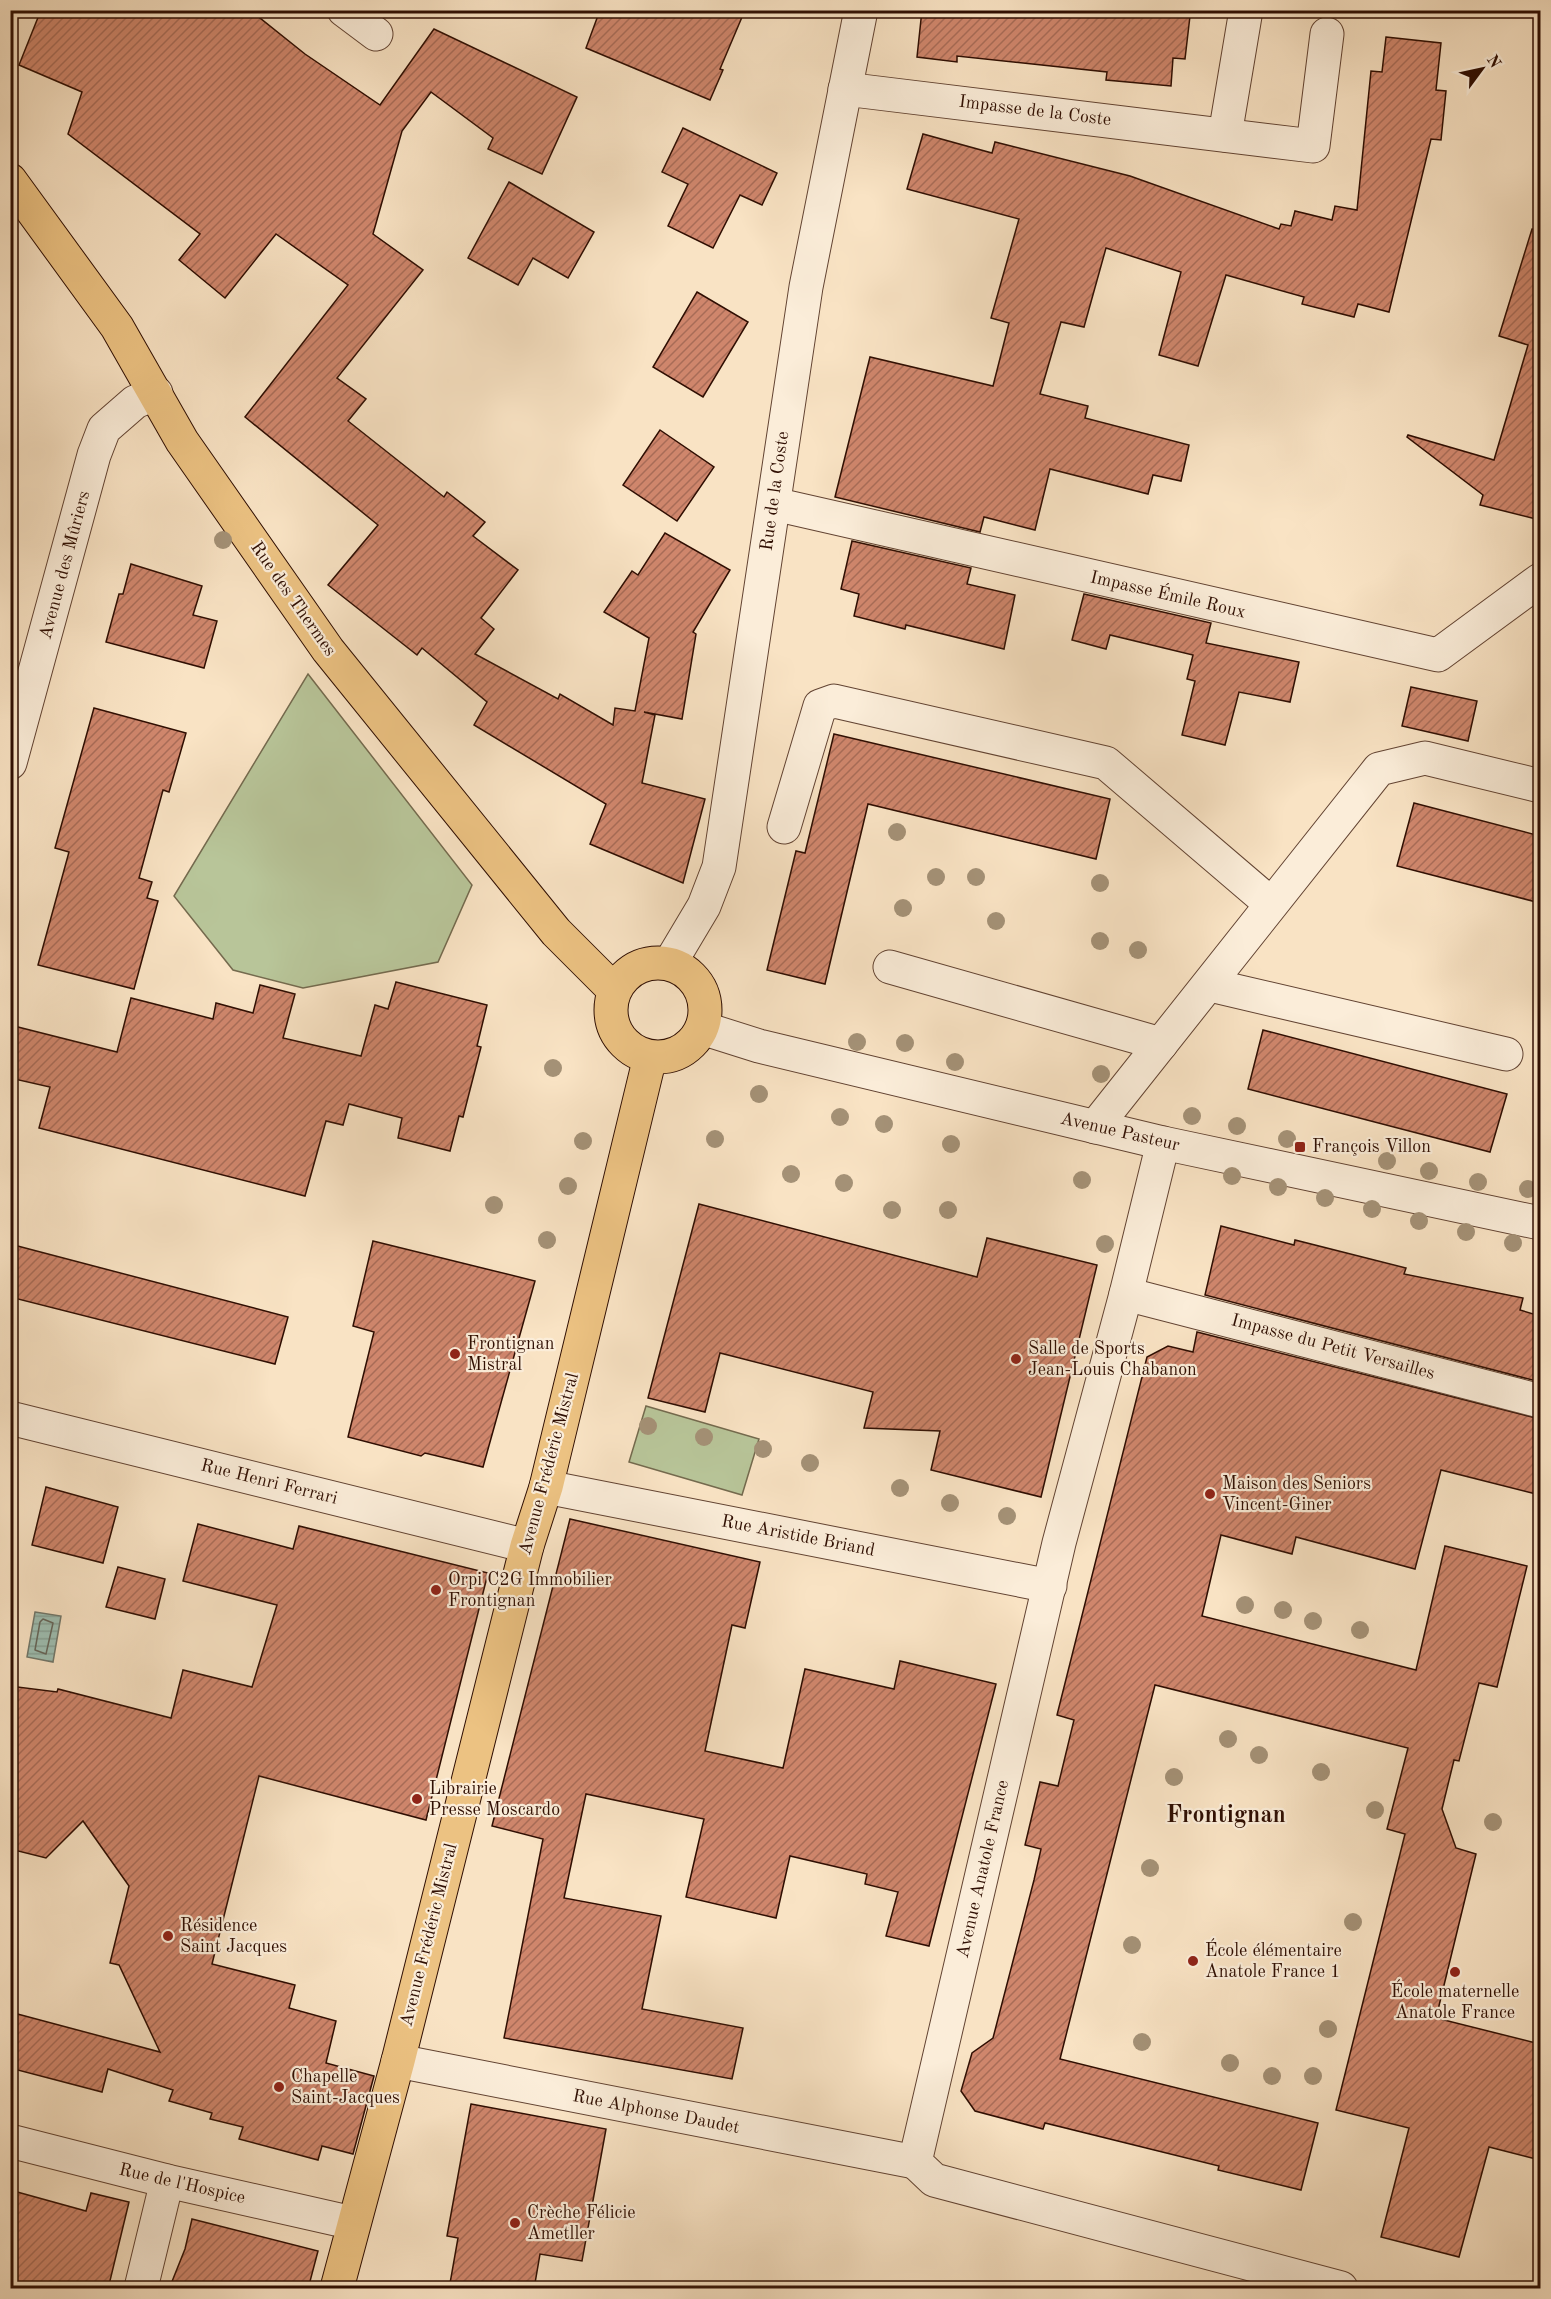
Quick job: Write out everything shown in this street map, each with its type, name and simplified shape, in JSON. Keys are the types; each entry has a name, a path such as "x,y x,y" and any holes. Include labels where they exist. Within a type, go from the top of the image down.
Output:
{"main road":[{"name":"Rue des Thermes","path":"10,180 117,327 182,441 328,650 556,932 614,990"},
{"path":"670,963 688,973 701,989 706,1008 702,1028 694,1042 681,1052 666,1058 650,1057 624,1044 610,1018 614,990 637,966 670,963"},
{"name":"Avenue Frédéric Mistral","path":"337,2289 398,2061 527,1546 546,1487 650,1057"}],"street":[{"path":"344,10 376,34"},
{"name":"Rue de la Coste","path":"670,963 704,906 720,867 806,287 861,10"},
{"path":"1225,135 1246,10"},
{"name":"Impasse de la Coste","path":"845,89 1313,146 1327,34"},
{"name":"Avenue des Mûriers","path":"10,763 22,680 104,429 135,402 156,393"},
{"name":"Impasse Émile Roux","path":"774,504 1438,655 1540,580"},
{"path":"784,827 819,706 834,701 1106,763 1271,904"},
{"path":"1095,1127 1379,769 1425,758 1540,786"},
{"path":"890,967 1161,1044"},
{"path":"1210,984 1506,1054"},
{"name":"Avenue Pasteur","path":"702,1028 759,1046 1163,1143 1540,1223"},
{"name":"Avenue Anatole France","path":"915,2162 1059,1543 1126,1294 1163,1143"},
{"name":"Impasse du Petit Versailles","path":"1126,1294 1540,1401"},
{"name":"Rue Henri Ferrari","path":"10,1418 527,1546"},
{"name":"Rue Aristide Briand","path":"546,1487 1050,1586"},
{"name":"Rue Alphonse Daudet","path":"398,2061 915,2162"},
{"name":"Rue de l'Hospice","path":"10,2141 167,2181 353,2223"},
{"path":"915,2162 934,2181 1341,2289"},
{"path":"141,2289 167,2181"}],"green space":[{"path":"308,674 472,885 438,962 303,988 233,970 174,896"},
{"path":"646,1406 759,1439 742,1495 629,1462"}],"water":[{"path":"35,1612 61,1616 53,1662 27,1657"}],"building":[{"path":"41,10 250,10 305,54 380,105 434,29 577,97 542,174 488,149 493,138 431,92 402,131 373,234 423,270 337,378 366,399 348,421 444,497 447,492 485,522 473,536 518,570 481,618 494,629 475,654 558,699 560,694 613,725 615,708 635,711 649,638 604,612 632,571 638,575 665,533 730,570 693,632 696,634 682,719 644,712 655,715 642,783 705,799 683,883 590,844 606,804 474,725 487,702 422,648 417,655 328,585 378,525 245,417 348,285 276,234 225,298 179,260 200,234 68,134 82,92 19,65"},
{"path":"600,10 745,10 720,69 723,70 710,100 586,48"},
{"path":"922,10 1184,10 1183,15 1190,16 1185,59 1173,58 1171,86 1106,80 1107,72 957,56 957,62 917,57"},
{"path":"1386,37 1441,43 1436,90 1446,91 1441,140 1431,139 1389,312 1358,304 1354,317 1302,304 1304,297 1226,275 1198,366 1159,355 1181,272 1106,248 1084,327 1061,322 1040,394 1088,406 1085,418 1189,445 1181,481 1153,475 1148,494 1050,469 1035,530 984,517 980,532 835,497 870,357 993,386 1009,323 991,318 1019,219 907,189 923,134 992,153 995,142 1130,176 1279,229 1281,224 1291,226 1295,211 1332,220 1335,206 1357,210 1371,71 1382,72"},
{"path":"683,128 777,173 762,205 740,195 713,248 668,226 688,184 662,172"},
{"path":"509,182 594,232 568,278 533,258 518,285 468,258"},
{"path":"1532,229 1540,230 1540,520 1480,505 1483,495 1407,437 1408,435 1494,460 1528,345 1499,336"},
{"path":"697,292 748,322 703,397 653,367"},
{"path":"660,430 714,467 677,521 623,485"},
{"path":"852,541 971,568 967,584 1015,595 1004,649 906,625 905,629 854,616 859,594 841,589"},
{"path":"131,564 202,586 193,615 217,621 204,668 106,642 119,594 123,594"},
{"path":"1084,594 1211,623 1206,643 1299,662 1290,702 1239,692 1225,745 1182,735 1195,681 1187,679 1193,655 1110,635 1106,649 1072,640"},
{"path":"1411,687 1477,701 1468,741 1402,726"},
{"path":"94,708 186,733 169,792 163,790 139,878 152,882 147,898 158,901 134,989 38,965 69,852 55,848"},
{"path":"834,734 1110,799 1096,859 868,804 825,984 767,970 796,851 805,853"},
{"path":"1414,803 1540,836 1540,903 1397,866"},
{"path":"396,982 487,1005 477,1046 481,1047 463,1117 459,1116 450,1151 398,1138 402,1118 349,1104 343,1125 326,1121 305,1196 39,1128 50,1087 10,1078 10,1025 117,1052 131,998 213,1019 216,1003 253,1013 260,985 295,994 283,1038 361,1056 375,1005 388,1009"},
{"path":"1263,1030 1507,1094 1490,1152 1248,1089"},
{"path":"699,1204 977,1277 987,1238 1097,1265 1041,1497 931,1470 940,1431 864,1428 873,1392 720,1353 705,1412 648,1398"},
{"path":"1221,1226 1294,1245 1295,1240 1406,1268 1404,1274 1523,1298 1520,1310 1540,1316 1540,1382 1205,1295"},
{"name":"Frontignan Mistral","path":"373,1241 535,1281 483,1467 425,1453 421,1456 348,1437 374,1332 353,1326"},
{"path":"10,1244 288,1317 275,1364 10,1297"},
{"path":"1197,1332 1540,1419 1540,1495 1441,1470 1415,1569 1296,1537 1292,1554 1221,1535 1202,1616 1416,1670 1445,1546 1527,1566 1497,1687 1479,1683 1459,1761 1454,1760 1442,1809 1456,1848 1476,1854 1436,2018 1540,2044 1540,2160 1489,2147 1459,2257 1381,2237 1409,2128 1336,2110 1405,1834 1387,1829 1408,1748 1155,1685 1060,2059 1318,2123 1301,2190 1218,2170 1219,2166 1045,2123 1043,2129 975,2111 961,2091 972,2053 993,2038 1034,1880 1041,1849 1025,1845 1040,1782 1058,1786 1074,1720 1057,1715 1147,1357 1168,1346 1193,1352"},
{"path":"46,1487 118,1507 103,1563 32,1545"},
{"path":"570,1519 760,1562 745,1628 732,1625 705,1751 783,1768 805,1669 894,1689 900,1661 996,1684 929,1946 886,1936 898,1892 865,1884 867,1874 790,1856 776,1918 686,1897 704,1819 586,1794 564,1898 661,1916 642,2009 743,2028 732,2079 504,2038 543,1839 492,1826"},
{"path":"198,1524 293,1549 299,1526 488,1573 426,1820 259,1776 212,1964 295,1985 289,2008 336,2021 326,2063 374,2076 353,2154 322,2146 318,2160 239,2139 243,2127 210,2119 212,2113 169,2101 173,2090 108,2069 102,2092 10,2068 10,2012 160,2052 119,1965 110,1963 129,1886 83,1821 46,1858 10,1849 10,1686 57,1692 58,1689 171,1718 183,1670 252,1687 277,1605 183,1581"},
{"path":"118,1567 165,1579 155,1619 106,1607"},
{"path":"471,2104 606,2129 582,2261 540,2254 534,2289 449,2289 458,2238 447,2236"},
{"path":"10,2190 86,2211 91,2193 129,2202 108,2289 10,2289"},
{"path":"192,2219 318,2251 308,2289 169,2289 185,2249"}],"place":[{"name":"François Villon","path":"1300,1147"},
{"name":"Frontignan Mistral","path":"455,1354"},
{"name":"Salle de Sports Jean-Louis Chabanon","path":"1016,1359"},
{"name":"Maison des Seniors Vincent-Giner","path":"1210,1494"},
{"name":"Orpi C2G Immobilier Frontignan","path":"436,1590"},
{"name":"Librairie Presse Moscardo","path":"417,1799"},
{"name":"Résidence Saint Jacques","path":"168,1936"},
{"name":"École élémentaire Anatole France 1","path":"1193,1961"},
{"name":"École maternelle Anatole France","path":"1455,1972"},
{"name":"Chapelle Saint-Jacques","path":"279,2087"},
{"name":"Crèche Félicie Ametller","path":"515,2223"}],"district":[{"name":"Frontignan","path":"1226,1816"}]}
